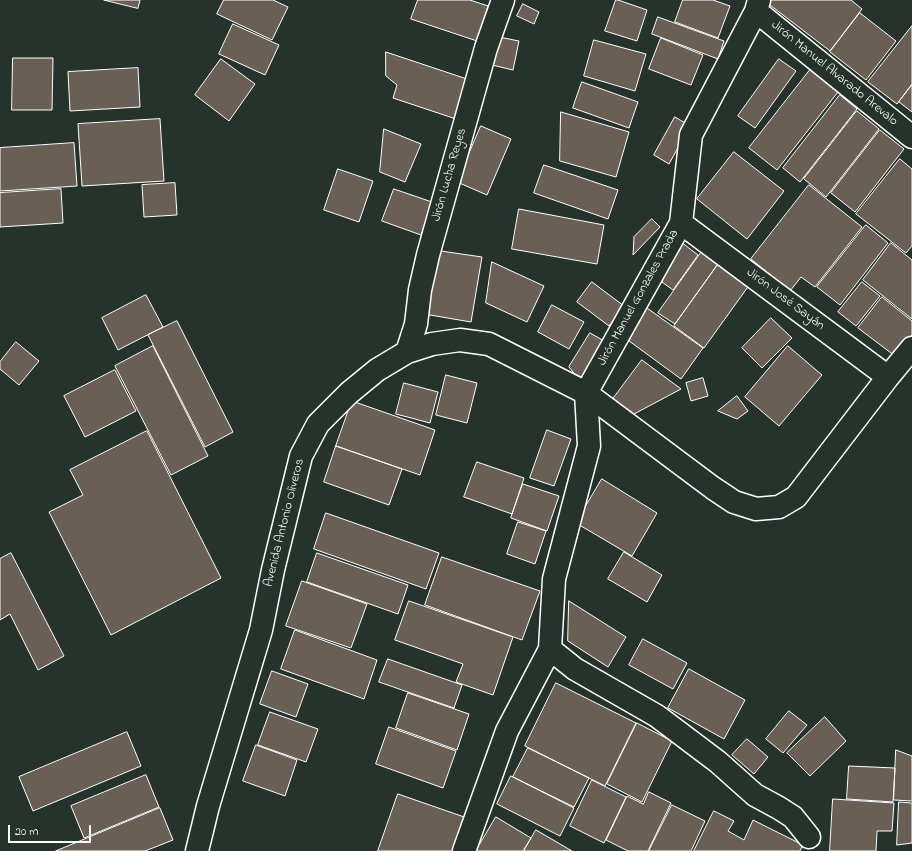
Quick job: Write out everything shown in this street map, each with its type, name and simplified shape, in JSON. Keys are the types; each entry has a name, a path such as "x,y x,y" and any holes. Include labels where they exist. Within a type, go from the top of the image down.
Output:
{"street":[{"name":"Jirón Lucha Reyes","path":"407,352 416,324 420,290 430,247 486,48 503,0"},
{"name":"Jirón Manuel Alvarado Arevalo","path":"758,5 912,137"},
{"name":"Jirón Manuel Gonzales Prada","path":"586,393 681,223 691,135 758,5"},
{"name":"Jirón José Sayán","path":"681,223 888,377"},
{"name":"Avenida Antonio Oliveros","path":"197,851 208,806 261,630 273,570 301,456 318,424 349,393 378,370 407,352 432,344 460,340 489,344 586,393 713,488 734,502 756,509 779,507 796,497 912,348"},
{"path":"464,851 508,731 550,649 554,579 589,446 586,393"},
{"path":"550,649 575,669 657,716 718,762 755,795 779,808 793,818 809,837"}],"building":[{"path":"104,0 140,0 138,8"},
{"path":"224,0 273,0 288,7 272,40 217,14"},
{"path":"418,0 470,0 488,6 477,41 411,19"},
{"path":"616,0 647,10 637,41 605,31"},
{"path":"683,0 713,0 730,6 718,38 675,22"},
{"path":"768,0 851,0 862,9 830,51 766,2"},
{"path":"523,4 539,12 534,24 517,16"},
{"path":"860,13 896,41 866,80 830,52"},
{"path":"658,17 724,41 718,59 652,34"},
{"path":"233,24 279,45 265,75 219,54"},
{"path":"912,26 912,84 897,104 868,82"},
{"path":"499,37 519,41 513,70 492,65"},
{"path":"661,38 703,55 691,85 649,69"},
{"path":"594,40 646,54 635,91 584,76"},
{"path":"386,52 473,81 459,120 393,98 397,85 386,76"},
{"path":"13,58 53,58 52,110 12,110"},
{"path":"221,59 255,84 229,121 195,95"},
{"path":"779,59 796,71 755,128 738,116"},
{"path":"138,68 140,107 70,111 68,72"},
{"path":"810,70 838,92 777,170 749,148"},
{"path":"582,82 638,102 629,128 573,108"},
{"path":"912,85 912,112 899,102"},
{"path":"840,95 857,109 800,182 783,168"},
{"path":"857,111 879,129 826,197 804,179"},
{"path":"561,112 629,132 616,177 560,161"},
{"path":"675,117 690,126 669,164 654,155"},
{"path":"160,119 164,181 82,186 78,124"},
{"path":"481,126 511,139 487,195 457,182"},
{"path":"384,129 421,144 405,182 380,172"},
{"path":"880,130 904,149 855,212 831,193"},
{"path":"74,143 77,186 0,191 0,148"},
{"path":"734,152 784,191 747,239 697,199"},
{"path":"900,159 912,169 912,246 906,253 856,214"},
{"path":"544,165 618,190 608,219 534,193"},
{"path":"338,169 373,181 359,222 324,210"},
{"path":"175,183 177,215 144,217 142,185"},
{"path":"809,185 862,227 815,287 801,277 790,291 751,259"},
{"path":"61,189 63,223 0,227 0,193"},
{"path":"394,189 432,202 421,235 382,221"},
{"path":"519,209 604,225 597,264 512,249"},
{"path":"652,219 660,227 633,255 634,237"},
{"path":"866,225 888,243 840,305 817,287"},
{"path":"681,242 698,255 673,290 655,277"},
{"path":"891,243 912,260 912,319 863,280"},
{"path":"434,250 482,257 471,322 424,314"},
{"path":"703,250 720,261 675,324 658,313"},
{"path":"492,262 544,286 527,322 486,303"},
{"path":"720,262 750,284 704,348 674,326"},
{"path":"592,282 624,306 609,326 577,302"},
{"path":"862,282 880,296 856,326 838,312"},
{"path":"146,295 163,327 118,350 102,318"},
{"path":"882,297 912,321 912,335 895,356 858,328"},
{"path":"552,305 584,322 569,349 538,332"},
{"path":"647,308 703,348 681,379 625,338"},
{"path":"771,318 792,338 762,368 742,348"},
{"path":"177,321 233,432 205,447 148,335"},
{"path":"590,333 606,342 581,382 569,367"},
{"path":"16,342 39,361 19,385 0,369 0,362"},
{"path":"153,346 208,456 171,475 115,366"},
{"path":"788,346 822,375 779,426 745,397"},
{"path":"642,360 681,389 634,414 613,399"},
{"path":"115,370 136,411 85,437 64,396"},
{"path":"446,375 477,383 467,423 436,415"},
{"path":"703,378 708,396 691,401 686,383"},
{"path":"404,383 438,392 430,423 396,414"},
{"path":"737,396 748,411 737,419 718,411"},
{"path":"352,401 435,430 420,475 336,446"},
{"path":"547,430 571,439 554,486 530,478"},
{"path":"147,431 221,578 111,635 49,512 83,495 70,470"},
{"path":"336,446 402,469 389,505 324,482"},
{"path":"477,462 524,478 512,514 464,497"},
{"path":"602,479 657,513 632,556 576,523"},
{"path":"523,484 559,496 547,531 511,518"},
{"path":"326,513 439,553 426,589 314,549"},
{"path":"518,522 546,531 535,564 507,554"},
{"path":"624,552 662,575 647,602 608,579"},
{"path":"11,553 64,656 38,670 10,614 0,620 0,559"},
{"path":"317,553 408,585 398,614 307,582"},
{"path":"442,557 540,591 522,640 425,605"},
{"path":"302,581 367,604 351,648 286,626"},
{"path":"409,601 513,637 493,695 456,682 463,664 395,640"},
{"path":"569,601 626,637 608,667 568,641"},
{"path":"295,630 377,660 364,699 281,669"},
{"path":"643,639 687,663 673,689 629,665"},
{"path":"388,659 462,685 454,708 379,682"},
{"path":"689,669 745,700 724,739 668,708"},
{"path":"272,671 308,684 296,717 260,704"},
{"path":"556,683 636,723 605,786 525,746"},
{"path":"408,693 469,714 457,750 396,728"},
{"path":"789,711 807,725 783,753 766,739"},
{"path":"270,712 318,729 306,762 258,745"},
{"path":"825,717 846,741 810,776 787,753"},
{"path":"637,723 672,741 642,802 607,784"},
{"path":"389,727 456,751 443,788 376,764"},
{"path":"127,732 141,766 33,811 19,777"},
{"path":"747,739 768,757 754,774 732,755"},
{"path":"256,745 297,760 285,796 243,781"},
{"path":"528,748 589,778 574,807 513,777"},
{"path":"896,750 912,756 912,801 894,800"},
{"path":"849,766 895,768 893,802 847,799"},
{"path":"146,775 159,807 84,838 71,806"},
{"path":"511,776 574,808 560,836 497,804"},
{"path":"592,780 626,797 604,843 570,826"},
{"path":"649,792 671,803 648,851 628,851 606,840 627,796 643,804"},
{"path":"398,794 470,819 459,851 378,851"},
{"path":"833,799 894,803 892,831 877,831 876,851 830,851"},
{"path":"899,802 912,803 912,843 897,845"},
{"path":"672,805 705,821 691,851 649,851"},
{"path":"160,808 173,840 145,851 56,851"},
{"path":"714,811 734,821 728,831 744,840 753,820 803,845 800,851 694,851"},
{"path":"496,817 531,838 523,851 476,851"},
{"path":"536,830 572,851 524,851"}]}
